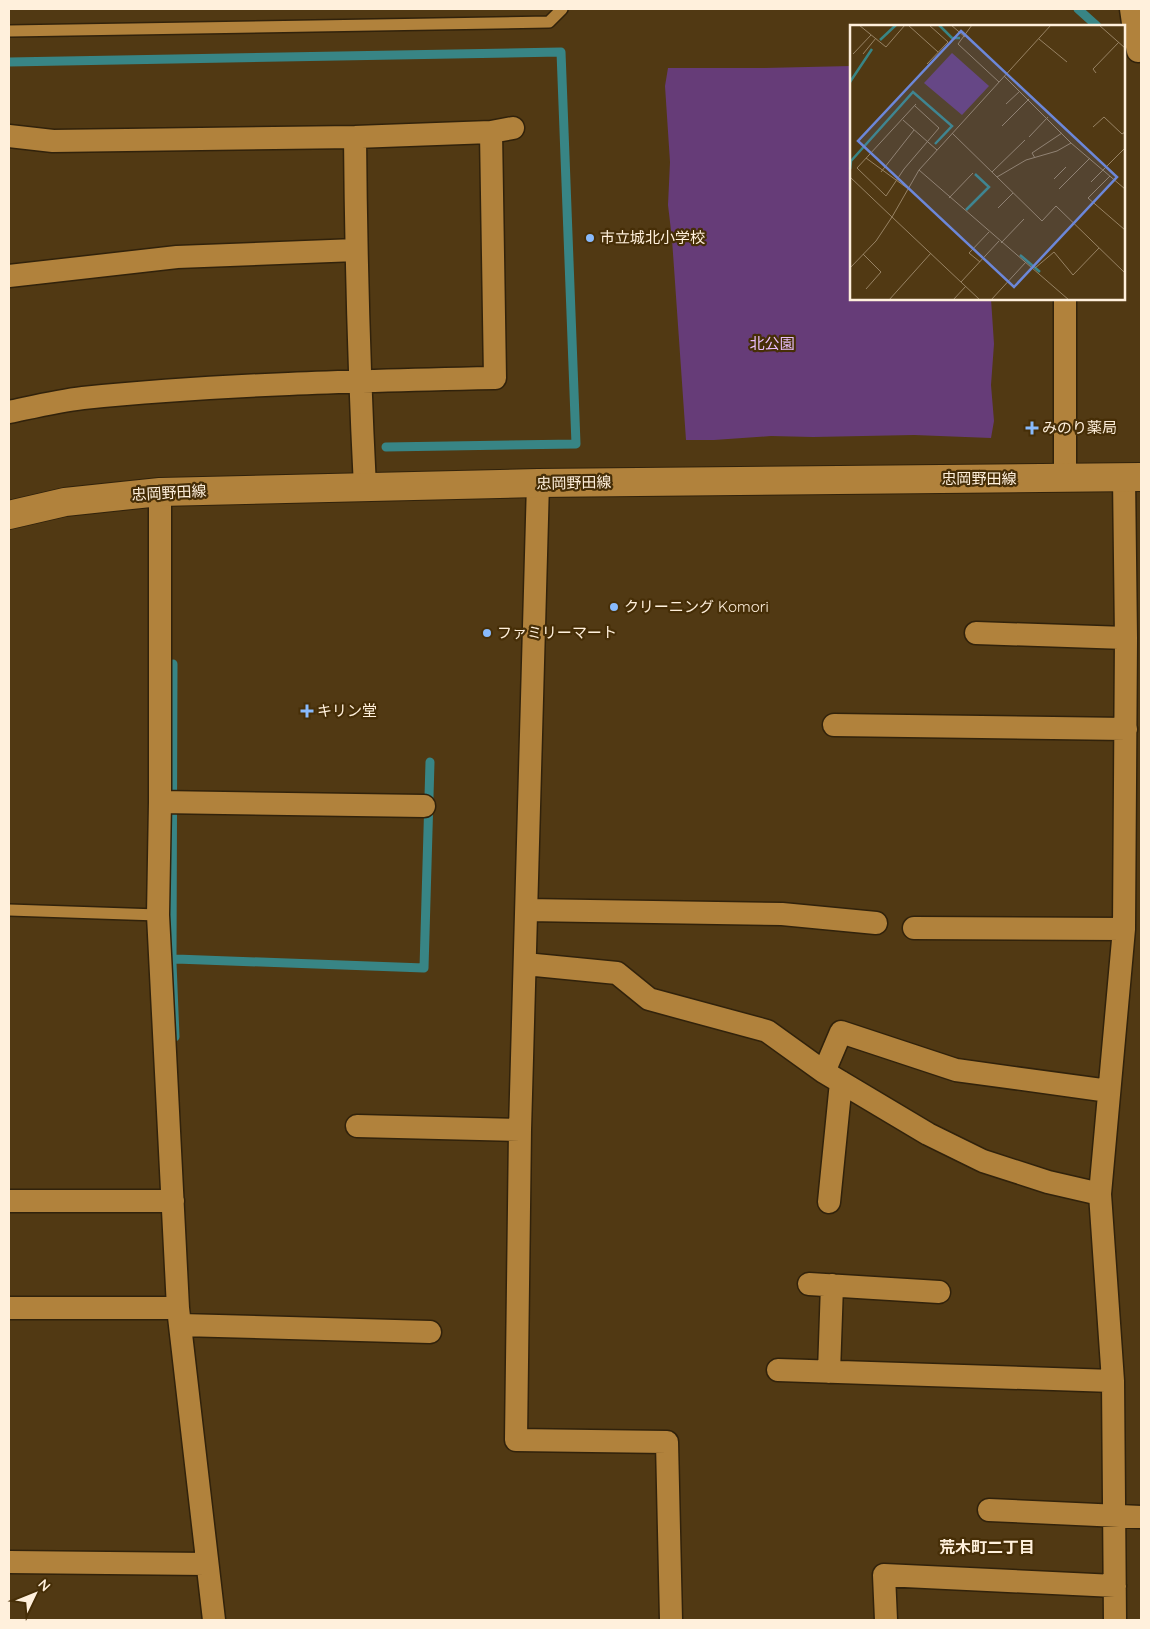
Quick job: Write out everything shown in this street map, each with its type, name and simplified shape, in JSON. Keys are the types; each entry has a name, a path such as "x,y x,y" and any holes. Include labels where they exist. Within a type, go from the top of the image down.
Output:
{"street":[{"path":"1131,9 1135,37 1134,51"},
{"path":"9,136 52,142 355,137 491,132 513,128"},
{"path":"9,412 82,398 200,389 360,381 495,378 491,132"},
{"path":"355,137 356,250 365,487"},
{"path":"9,276 177,257 356,250"},
{"path":"1064,478 1065,300"},
{"path":"1115,1620 1113,1381 1100,1194 1124,929 1126,638 1133,477"},
{"name":"忠岡野田線","path":"9,515 65,502 160,492 538,483 1133,477"},
{"path":"538,483 520,1130 516,1440 667,1442 671,1620"},
{"path":"160,492 158,915 180,1317 206,1564 214,1620"},
{"path":"976,633 1126,638"},
{"path":"834,725 1126,729"},
{"path":"160,802 424,806"},
{"path":"527,910 782,914 876,923"},
{"path":"914,928 1124,929"},
{"path":"526,964 617,973 649,999 767,1031 833,1077 928,1134 983,1161 1048,1182 1100,1194"},
{"path":"830,1202 833,1077 841,1032 956,1070 1109,1091"},
{"path":"357,1126 520,1130"},
{"path":"9,1201 173,1201"},
{"path":"809,1284 939,1292"},
{"path":"829,1372 832,1285"},
{"path":"9,1308 430,1332"},
{"path":"778,1370 1113,1381"},
{"path":"989,1510 1141,1517"},
{"path":"9,1562 206,1564"},
{"path":"886,1620 884,1575 1115,1586"}],"lane":[{"path":"9,31 549,22 562,9"},
{"path":"9,910 158,915"}],"green space":[{"name":"北公園","path":"850,66 850,300 991,300 994,344 991,385 994,421 991,438 914,435 771,436 686,440 668,205 670,162 665,86 668,68"}],"waterway":[{"path":"1078,9 1096,25"},
{"path":"9,62 561,52 576,444 386,447"},
{"path":"173,664 172,963 175,1037"},
{"path":"176,959 424,968 430,762"}],"place":[{"name":"市立城北小学校","path":"590,238"},
{"name":"みのり薬局","path":"1032,428"},
{"name":"クリーニング Komori","path":"614,607"},
{"name":"ファミリーマート","path":"487,633"},
{"name":"キリン堂","path":"307,711"}],"district":[{"name":"荒木町二丁目","path":"987,1547"}]}
